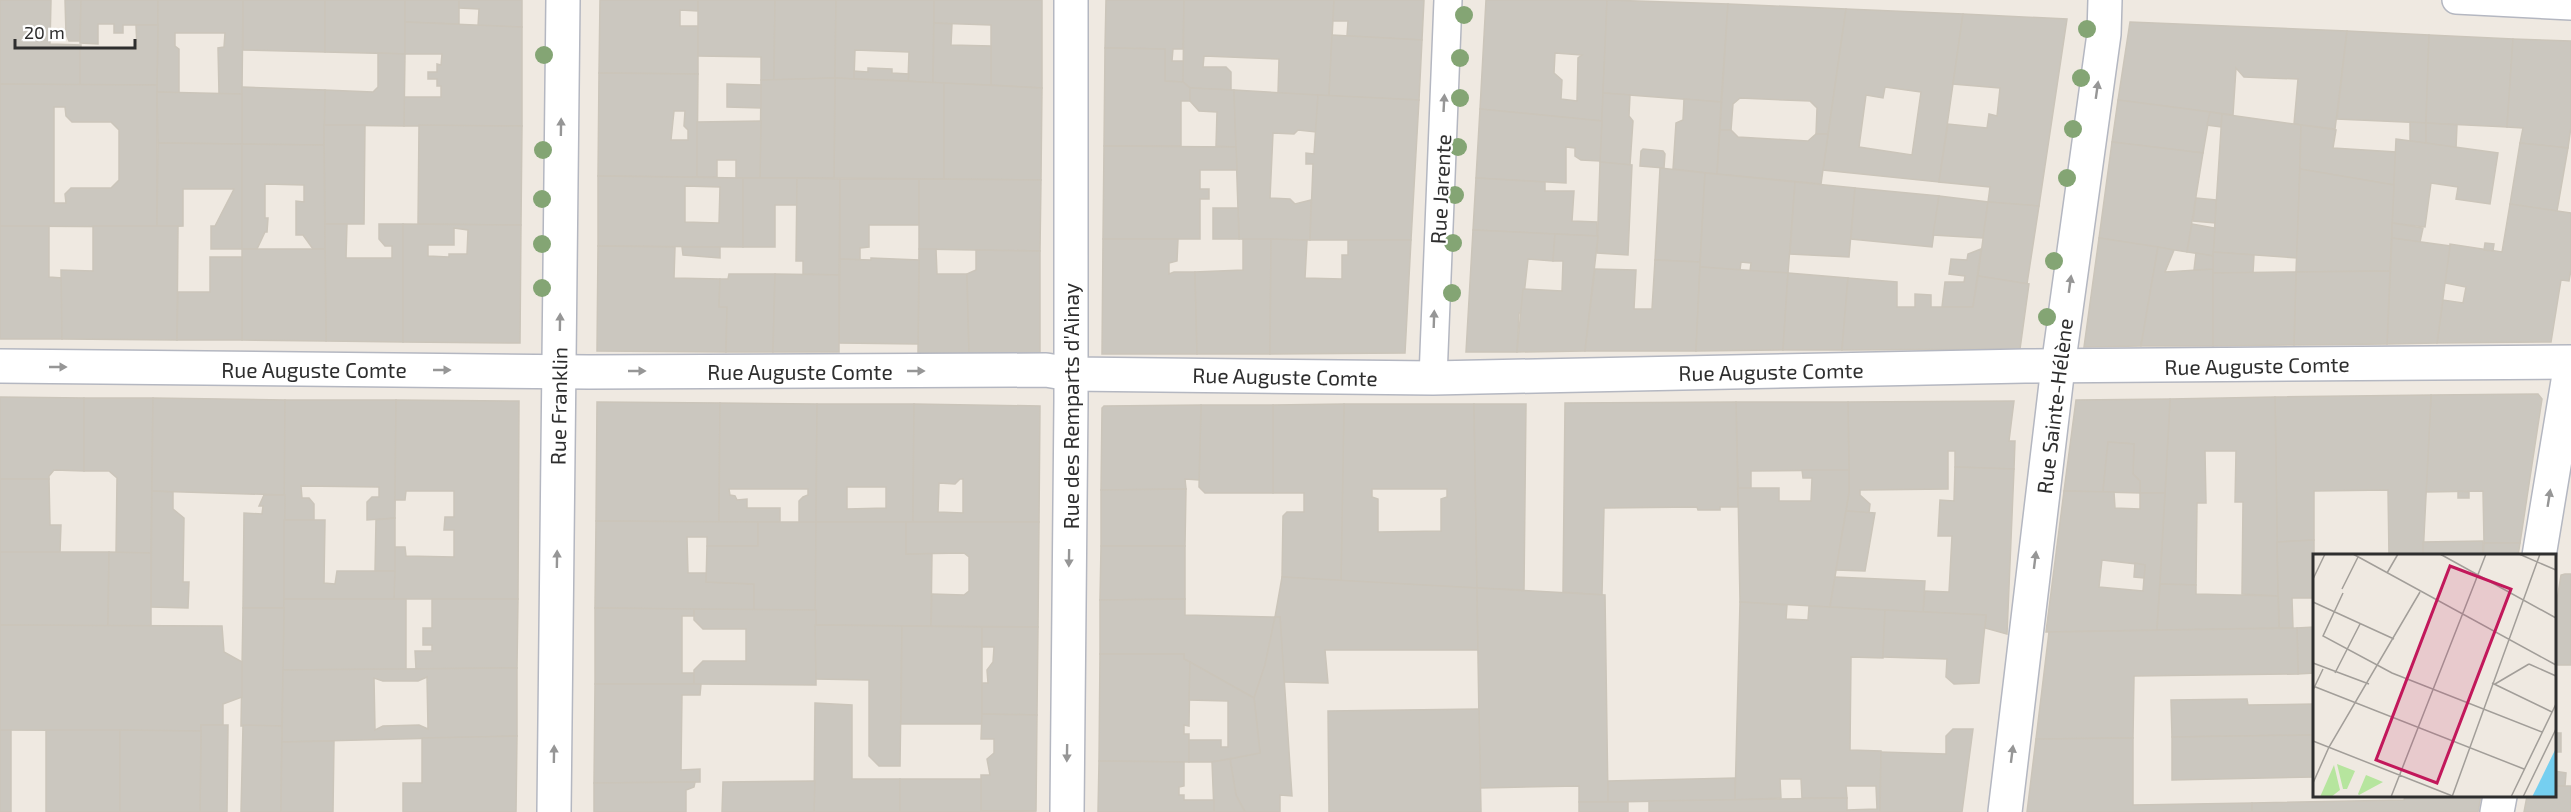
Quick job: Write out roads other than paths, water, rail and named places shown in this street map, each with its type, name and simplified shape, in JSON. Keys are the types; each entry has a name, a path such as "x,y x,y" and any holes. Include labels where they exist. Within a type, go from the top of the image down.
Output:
{"street":[{"name":"Rue Franklin","path":"554,812 563,0"},
{"name":"Rue des Remparts d'Ainay","path":"1067,812 1071,0"},
{"name":"Rue Jarente","path":"1432,378 1448,0"},
{"name":"Rue Sainte-Hélène","path":"2005,812 2058,367 2104,34 2105,0"},
{"path":"2456,0 2571,6"},
{"name":"Rue Auguste Comte","path":"0,366 559,371 1046,370 1070,374 1432,378 2058,367 2571,363"},
{"path":"2539,554 2571,363"},
{"path":"2497,812 2500,797"}]}
